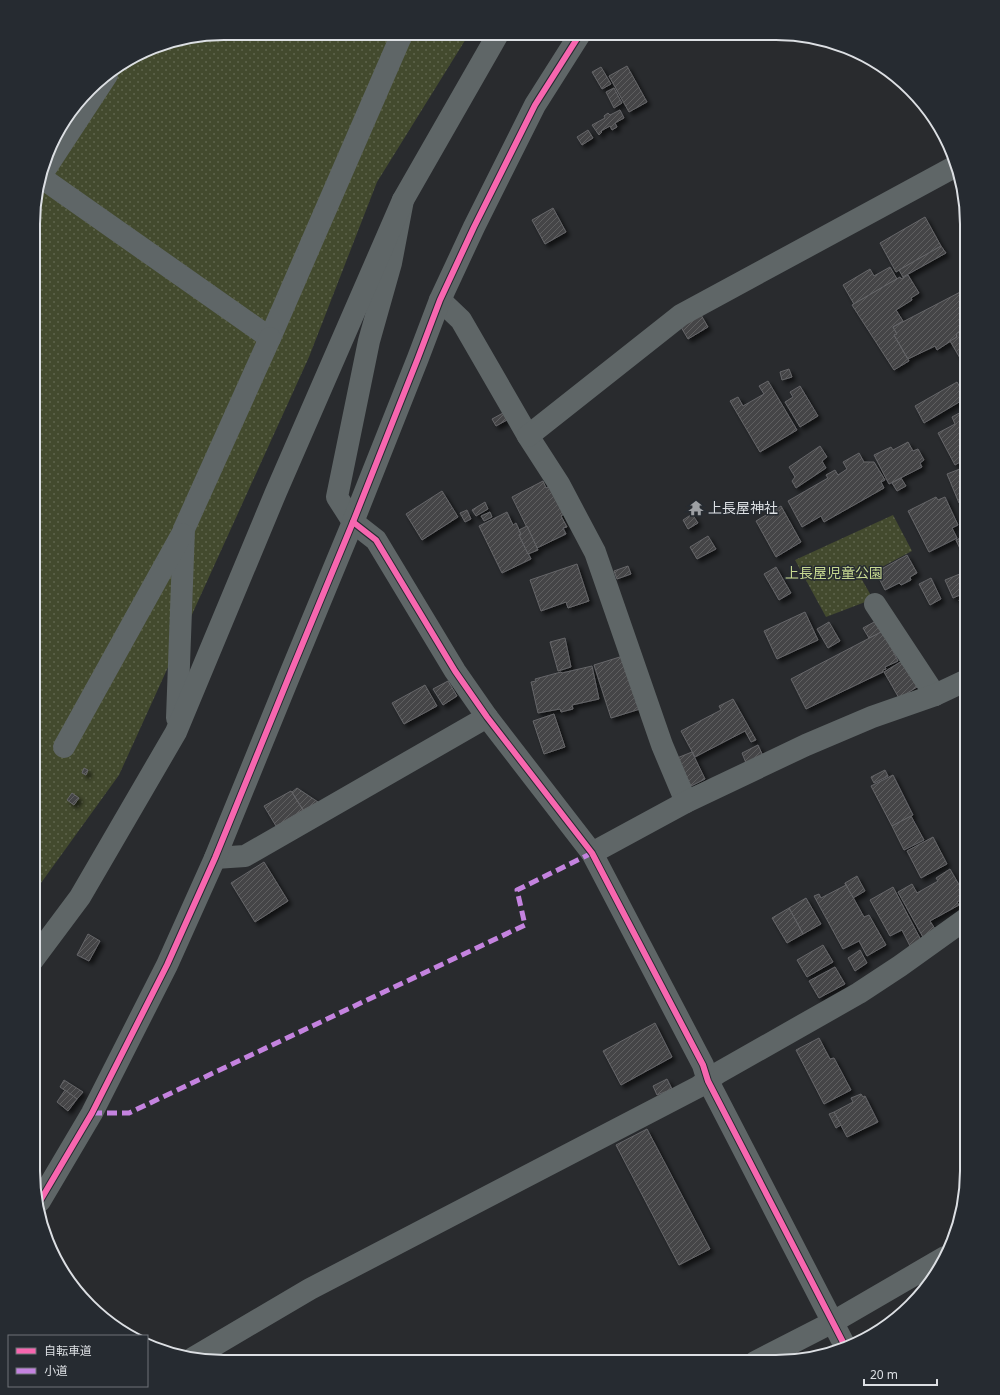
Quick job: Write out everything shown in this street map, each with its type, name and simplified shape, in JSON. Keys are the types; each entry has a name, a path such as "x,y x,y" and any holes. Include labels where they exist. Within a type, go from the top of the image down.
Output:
{"street":[{"path":"64,747 184,530 270,338 399,40"},
{"path":"40,951 80,897 176,732 273,499 402,200 495,40"},
{"path":"42,1197 92,1112 167,965 215,858 353,522 440,300 474,226 534,105 576,40"},
{"path":"53,158 95,93"},
{"path":"528,436 681,315 951,168"},
{"path":"45,180 270,338"},
{"path":"402,200 391,263 369,341 337,497 353,522 376,540 455,670 487,717 592,853 703,1066 708,1081 843,1342"},
{"path":"440,300 461,320 528,436 559,484 595,552 662,745 686,802"},
{"path":"176,732 184,530"},
{"path":"875,604 934,695"},
{"path":"592,853 686,802 806,745 872,717 934,695 960,683"},
{"path":"215,858 245,856 487,717"},
{"path":"201,1353 310,1289 708,1081 718,1073 859,993 960,923"},
{"path":"769,1355 833,1322 935,1263"}],"green space":[{"path":"212,40 465,40 377,182 309,357 119,775 40,884 40,212 46,176 59,143 78,112 94,94 112,78 143,59 176,46"},
{"name":"上長屋児童公園","path":"893,515 912,551 861,578 873,599 826,617 795,560"}],"building":[{"path":"627,66 647,102 629,112 609,76"},
{"path":"601,67 611,84 602,89 592,72"},
{"path":"614,88 622,103 614,108 606,92"},
{"path":"620,110 624,118 615,123 617,127 612,130 610,126 601,131 602,132 599,135 592,125 605,118 604,116 608,113 610,115"},
{"path":"588,130 593,138 582,145 577,137"},
{"path":"553,208 566,232 545,244 532,220"},
{"path":"925,217 941,246 896,272 880,243"},
{"path":"941,246 946,253 903,277 899,270"},
{"path":"890,267 897,279 854,304 843,285 870,269 874,276"},
{"path":"908,275 919,293 911,298 912,300 896,310 903,321 893,327 897,334 894,335 909,361 894,370 852,305 900,277 901,279"},
{"path":"960,292 960,331 956,334 957,337 937,350 935,346 908,359 894,335 897,334 893,327"},
{"path":"701,315 708,327 688,339 681,327"},
{"path":"960,331 960,358 950,341 957,337 956,334"},
{"path":"789,369 792,377 782,380 780,372"},
{"path":"768,381 797,430 760,452 730,401 738,397 743,406 764,394 759,386"},
{"path":"957,382 960,387 960,402 924,423 915,406"},
{"path":"800,386 818,416 800,427 785,402 793,397 790,392"},
{"path":"503,413 507,420 496,426 492,419"},
{"path":"960,413 960,462 955,465 938,433 955,424 952,417"},
{"path":"908,442 913,451 918,449 924,460 920,463 922,467 889,484 874,455 891,447 893,450"},
{"path":"820,446 827,457 822,461 826,468 796,488 792,481 795,477 789,467"},
{"path":"859,453 864,462 874,462 885,480 881,482 884,488 824,522 821,516 802,527 788,501 828,478 826,475 835,470 838,475 847,469 843,462"},
{"path":"960,469 959,503 947,474"},
{"path":"901,478 906,486 897,491 892,483"},
{"path":"543,481 546,488 550,486 564,514 561,516 567,527 563,528 566,534 537,548 512,497"},
{"path":"442,491 458,517 422,540 406,514"},
{"path":"936,497 938,500 945,497 958,525 952,528 957,538 929,552 908,511"},
{"path":"485,502 488,509 476,516 472,510"},
{"path":"781,506 801,542 776,557 756,521"},
{"path":"467,510 471,519 465,522 460,513"},
{"path":"490,512 492,517 484,521 481,516"},
{"path":"507,512 513,525 516,523 521,534 519,535 531,559 502,573 479,526"},
{"path":"692,514 698,523 688,529 683,520"},
{"path":"527,526 538,550 528,554 519,535 521,534 519,530"},
{"path":"708,536 716,549 697,559 690,547"},
{"path":"960,538 960,549 956,540"},
{"path":"907,555 917,573 910,577 911,580 901,585 899,583 885,590 876,572"},
{"path":"577,564 589,601 568,608 566,602 541,611 530,580"},
{"path":"628,566 631,574 617,579 614,571"},
{"path":"776,567 791,593 779,600 764,574"},
{"path":"960,574 960,595 953,598 945,580"},
{"path":"931,578 941,599 930,605 919,584"},
{"path":"805,612 818,640 777,659 764,631"},
{"path":"876,621 882,632 869,638 863,628"},
{"path":"829,622 840,641 828,648 817,629"},
{"path":"883,631 898,661 885,667 886,669 883,670 883,672 806,709 791,679"},
{"path":"565,638 571,667 558,671 550,642"},
{"path":"623,656 640,709 611,718 594,665"},
{"path":"902,661 917,687 899,698 884,672"},
{"path":"592,666 599,699 572,705 573,709 561,712 560,709 538,713 531,682 536,681 535,679 561,672"},
{"path":"448,681 457,696 443,705 433,689"},
{"path":"425,685 437,706 404,724 392,703"},
{"path":"733,699 756,740 751,742 745,731 695,757 681,731 721,710 719,706"},
{"path":"554,714 565,747 544,754 533,721"},
{"path":"758,745 763,756 746,763 742,753"},
{"path":"692,752 705,779 691,786 677,758"},
{"path":"84,768 88,770 86,775 82,773"},
{"path":"885,770 888,776 874,783 871,777"},
{"path":"893,775 913,815 892,826 871,786"},
{"path":"297,788 318,802 303,810 292,792"},
{"path":"291,791 303,810 276,826 264,806"},
{"path":"72,793 79,798 74,805 67,800"},
{"path":"911,816 924,840 904,850 892,826"},
{"path":"933,837 947,864 921,878 907,851"},
{"path":"264,862 288,901 255,922 231,883"},
{"path":"950,869 960,886 960,900 957,902 959,905 930,921 937,932 924,939 898,892 912,884 917,893 938,881 936,878"},
{"path":"857,876 865,891 853,898 845,883"},
{"path":"845,883 864,917 869,915 886,945 867,956 859,941 843,949 814,896 819,894 821,898 846,885"},
{"path":"893,887 922,942 911,948 902,930 890,936 870,900"},
{"path":"806,898 821,924 803,934 789,908"},
{"path":"789,908 803,934 787,943 772,918"},
{"path":"88,934 100,941 89,961 77,955"},
{"path":"823,945 833,962 807,977 797,960"},
{"path":"860,950 867,963 855,971 848,958"},
{"path":"835,967 845,984 819,998 809,981"},
{"path":"655,1023 672,1057 621,1085 603,1051"},
{"path":"819,1038 830,1059 834,1058 851,1090 824,1104 796,1050"},
{"path":"667,1079 672,1089 657,1095 653,1086"},
{"path":"64,1080 83,1092 77,1099 60,1087"},
{"path":"65,1090 77,1099 68,1111 57,1102"},
{"path":"861,1094 863,1097 865,1096 878,1122 847,1137 834,1112 853,1102 851,1098"},
{"path":"834,1112 841,1125 836,1128 829,1114"},
{"path":"647,1129 710,1249 679,1265 616,1145"}],"marked path":[{"path":"92,1113 129,1113 525,925 517,890 592,853"}],"cycle path":[{"path":"42,1197 92,1113 167,965 215,858 353,522 440,300 474,227 535,105 576,40"},
{"path":"353,522 376,540 455,671 487,717 592,853 703,1065 708,1081 843,1342"}],"place":[{"name":"上長屋神社","path":"696,508"}]}
